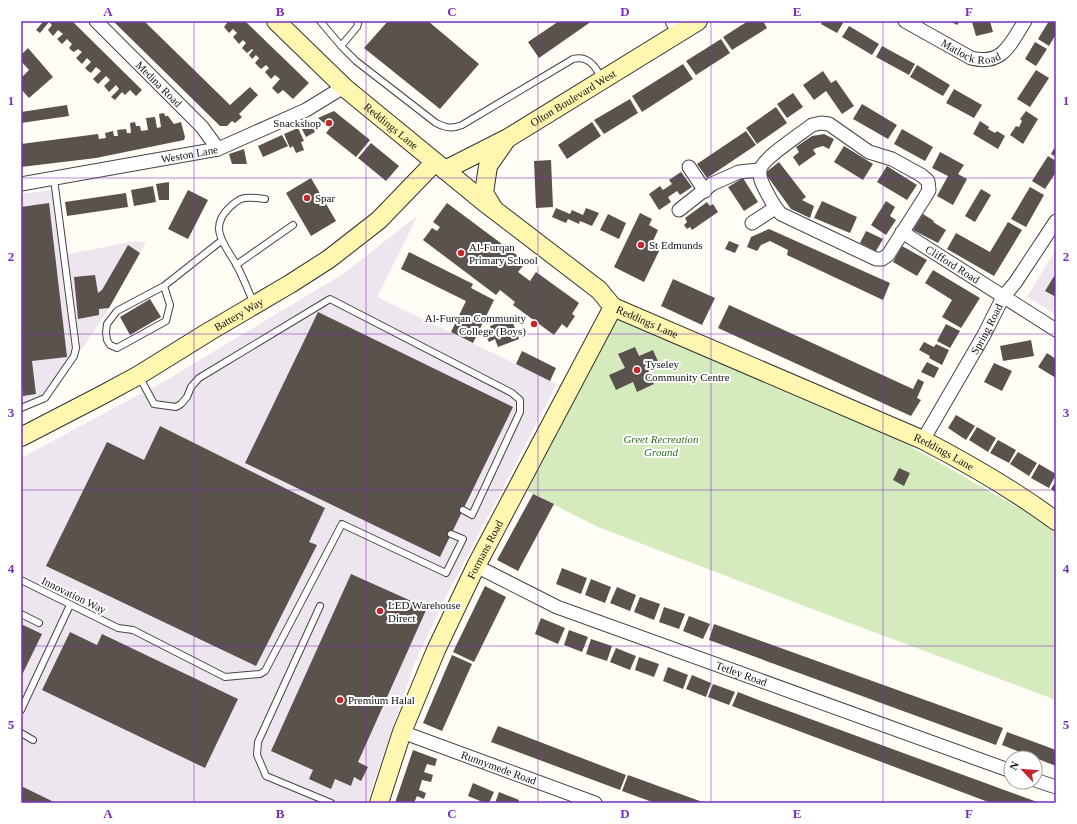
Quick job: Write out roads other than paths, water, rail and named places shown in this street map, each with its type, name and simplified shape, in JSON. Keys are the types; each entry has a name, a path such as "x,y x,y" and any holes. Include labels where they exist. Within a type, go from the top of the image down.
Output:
{"street":[{"name":"Medina Road","path":"96,21 202,127 218,150"},
{"name":"Reddings Lane","path":"276,21 345,88 529,238 599,290 613,307 923,440 966,462 1030,501 1056,521"},
{"name":"Olton Boulevard West","path":"440,166 508,138 601,79 676,27 698,21"},
{"name":"Matlock Road","path":"905,21 971,58 981,61 992,59 1005,52 1025,21"},
{"name":"Weston Lane","path":"21,184 218,150 306,110 337,91 345,88"},
{"path":"821,123 829,124 869,152 892,159 922,175 928,181 929,190 888,256 882,259 876,259 781,214 775,208 762,182 759,170 770,156 812,125 821,123"},
{"path":"493,209 484,193 488,166 508,138"},
{"name":"Battery Way","path":"21,437 138,375 329,259 379,220 440,166"},
{"path":"689,166 705,191"},
{"path":"679,210 712,184 740,172 759,170"},
{"path":"752,223 775,208"},
{"name":"Spring Road","path":"923,440 984,335 1003,296 1015,283 1056,221"},
{"name":"Clifford Road","path":"902,232 1056,330"},
{"name":"Formans Road","path":"379,803 402,732 436,650 476,566 613,307"},
{"name":"Tetley Road","path":"476,566 557,606 1003,768"},
{"name":"Runnymede Road","path":"402,732 595,803"},
{"path":"1043,783 1056,787"}],"lane":[{"path":"320,21 356,61 436,123 445,127 453,128 462,125 573,58 578,57 589,62 597,68 601,79"},
{"path":"341,46 357,27 357,21"},
{"path":"21,408 45,398 74,356 76,348 54,179"},
{"path":"254,305 236,265 221,241 218,222 223,213 245,196 265,199"},
{"path":"236,265 293,225"},
{"path":"164,286 170,305 166,321 118,348 110,345 107,340 106,333 107,324 117,310 164,286 221,241"},
{"path":"138,375 154,404 176,407 187,397 191,387 199,378 330,299 512,393 520,400 520,412 472,515 463,510"},
{"name":"Innovation Way","path":"21,580 118,628 133,630 225,677 260,674 265,671 342,524 446,573 464,540 451,534"},
{"path":"21,710 70,605"},
{"path":"320,606 258,742 257,755 266,776 332,803"},
{"path":"21,614 39,623"},
{"path":"21,733 33,740"}],"place":[{"name":"Snackshop","path":"329,123"},
{"name":"Spar","path":"307,198"},
{"name":"St Edmunds","path":"641,245"},
{"name":"Al-Furqan Primary School","path":"461,253"},
{"name":"Al-Furqan Community College (Boys)","path":"534,324"},
{"name":"Tyseley Community Centre","path":"637,370"},
{"name":"LED Warehouse Direct","path":"380,611"},
{"name":"Premium Halal","path":"340,700"}],"park label":[{"name":"Greet Recreation Ground","path":"661,445"}]}
